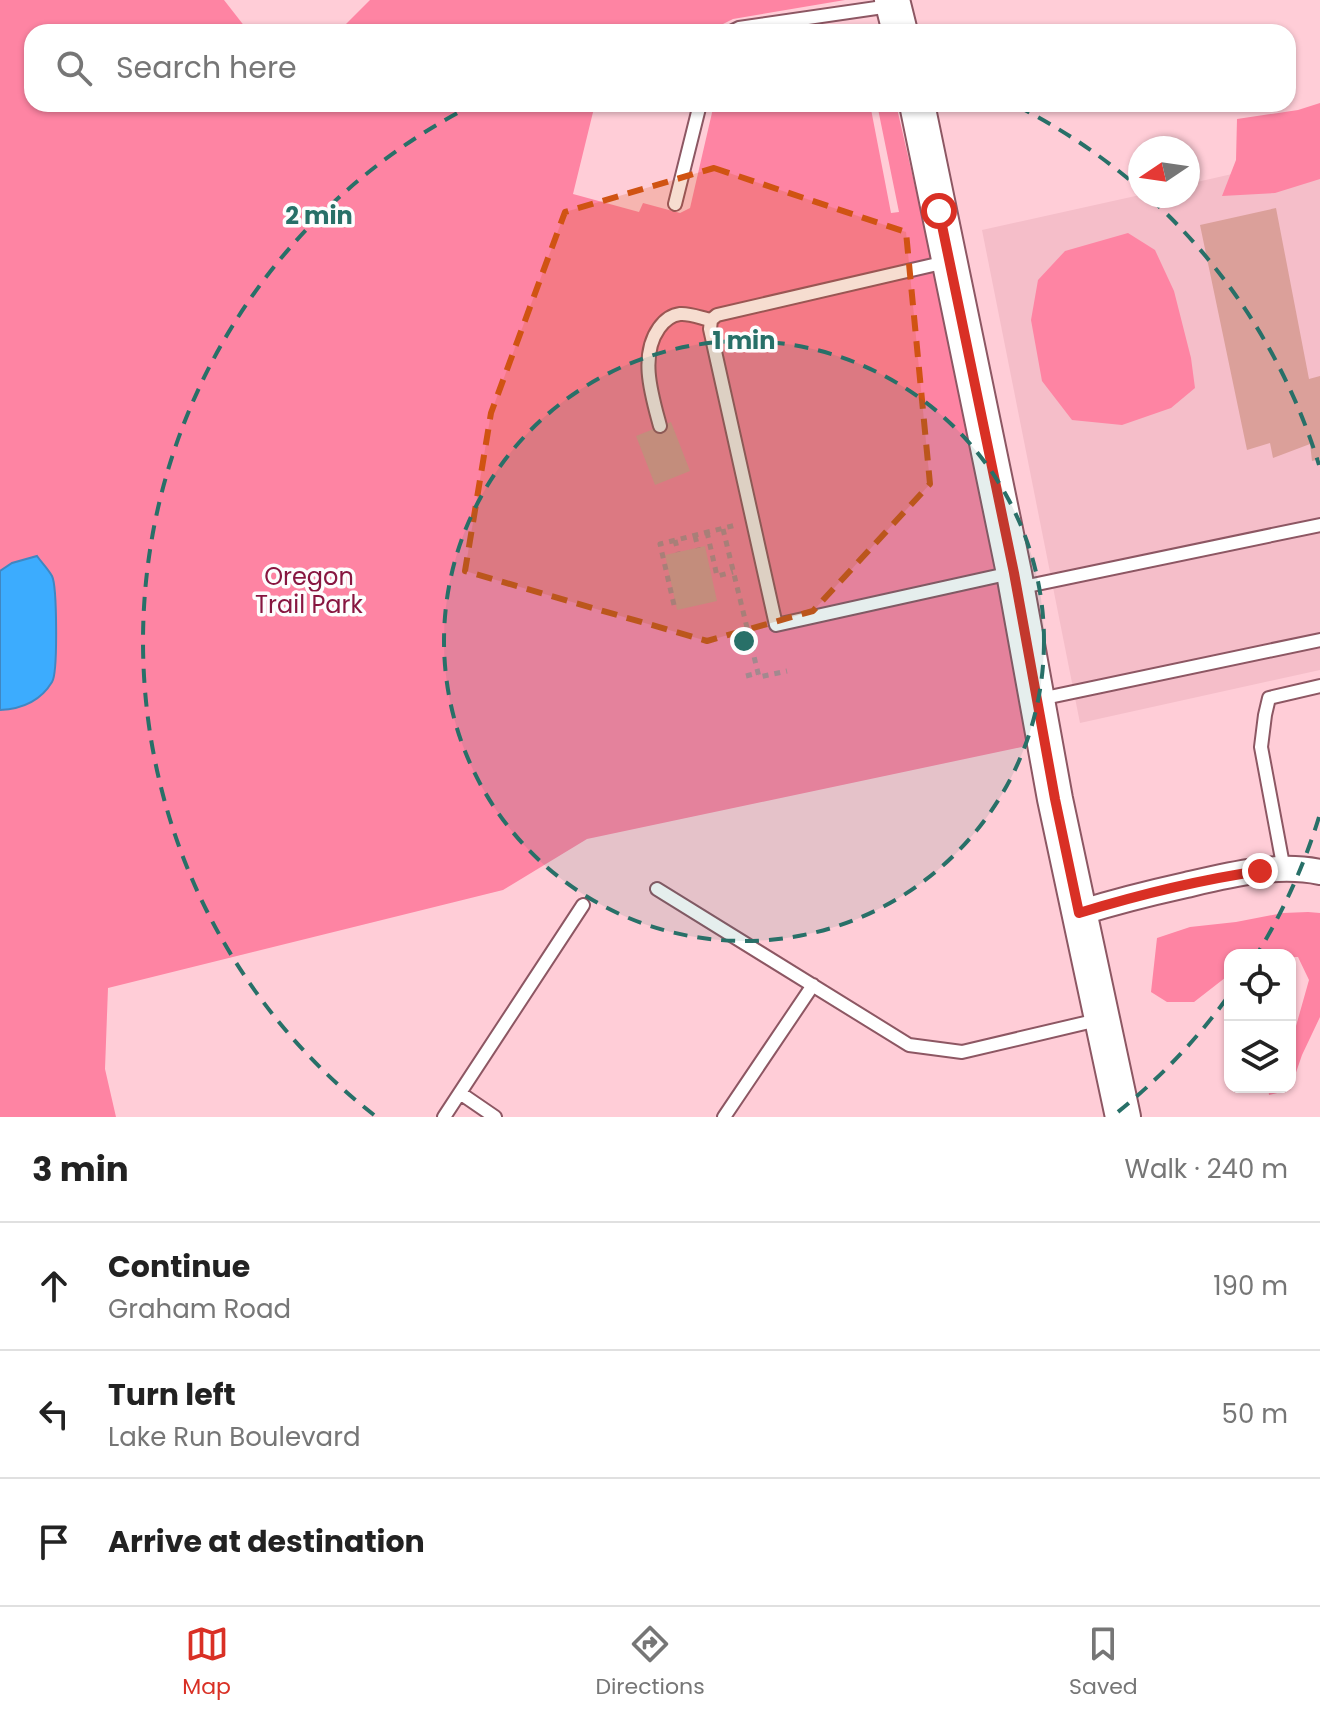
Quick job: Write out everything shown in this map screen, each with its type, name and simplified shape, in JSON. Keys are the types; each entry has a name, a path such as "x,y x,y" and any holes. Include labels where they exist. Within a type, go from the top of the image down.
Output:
{"main road":[{"path":"919,112 1015,581 1079,913 1123,1117"}],"street":[{"path":"1079,913 1127,898 1225,876 1304,869 1320,872"}],"lane":[{"path":"781,24 895,13"},
{"path":"675,204 698,112"},
{"path":"949,261 717,315 711,320 710,329 776,625 1320,525"},
{"path":"660,426 649,377 651,342 664,321 673,316 681,314 711,320"},
{"path":"1037,699 1320,640"},
{"path":"1284,870 1261,747 1265,715 1269,698 1320,686"},
{"path":"657,889 909,1045 962,1052 1102,1019"},
{"path":"444,1117 583,905"},
{"path":"724,1117 813,985"},
{"path":"460,1093 495,1117"}],"path":[{"path":"674,605 660,544 753,522"},
{"path":"723,529 759,677 787,671"},
{"path":"707,532 717,576 733,572"},
{"path":"695,536 698,548"},
{"path":"675,540 678,552"},
{"path":"746,676 758,673"}],"highlighted area":[{"path":"714,168 906,232 930,484 813,611 707,641 465,571 491,413 565,212"}],"shaded area":[{"path":"1320,154 1320,670 1080,723 982,230 1128,198 1128,208 1200,208 1200,181"}],"green space":[{"name":"Oregon Trail Park","path":"0,0 224,0 243,24 24,24 24,112 593,112 573,194 639,212 643,203 680,213 690,208 712,112 872,112 891,213 899,212 879,112 898,112 1031,745 587,839 503,890 108,988 105,1069 116,1117 0,1117"},
{"path":"370,0 845,0 733,19 723,24 346,24"},
{"path":"1320,103 1320,179 1275,193 1222,196 1236,160 1237,119 1298,110"},
{"path":"1128,233 1155,250 1174,291 1191,358 1195,388 1171,408 1122,425 1072,420 1042,381 1031,320 1038,280 1065,251"},
{"path":"1283,913 1320,913 1320,1017 1296,1072 1296,1026 1309,980 1296,957 1296,949 1224,949 1224,979 1194,1002 1167,1002 1151,992 1157,938 1190,927"}],"water":[{"path":"37,556 54,583 54,675 47,689 36,699 23,706 0,710 0,571 12,563"}],"building":[{"path":"1276,208 1309,379 1320,376 1320,459 1312,461 1310,444 1273,458 1270,443 1247,450 1200,225"},
{"path":"671,422 690,471 655,485 636,436"},
{"path":"705,546 717,601 677,610 665,555"}],"route":[{"path":"939,211 1014,573 1079,913 1127,898 1260,871"}]}
